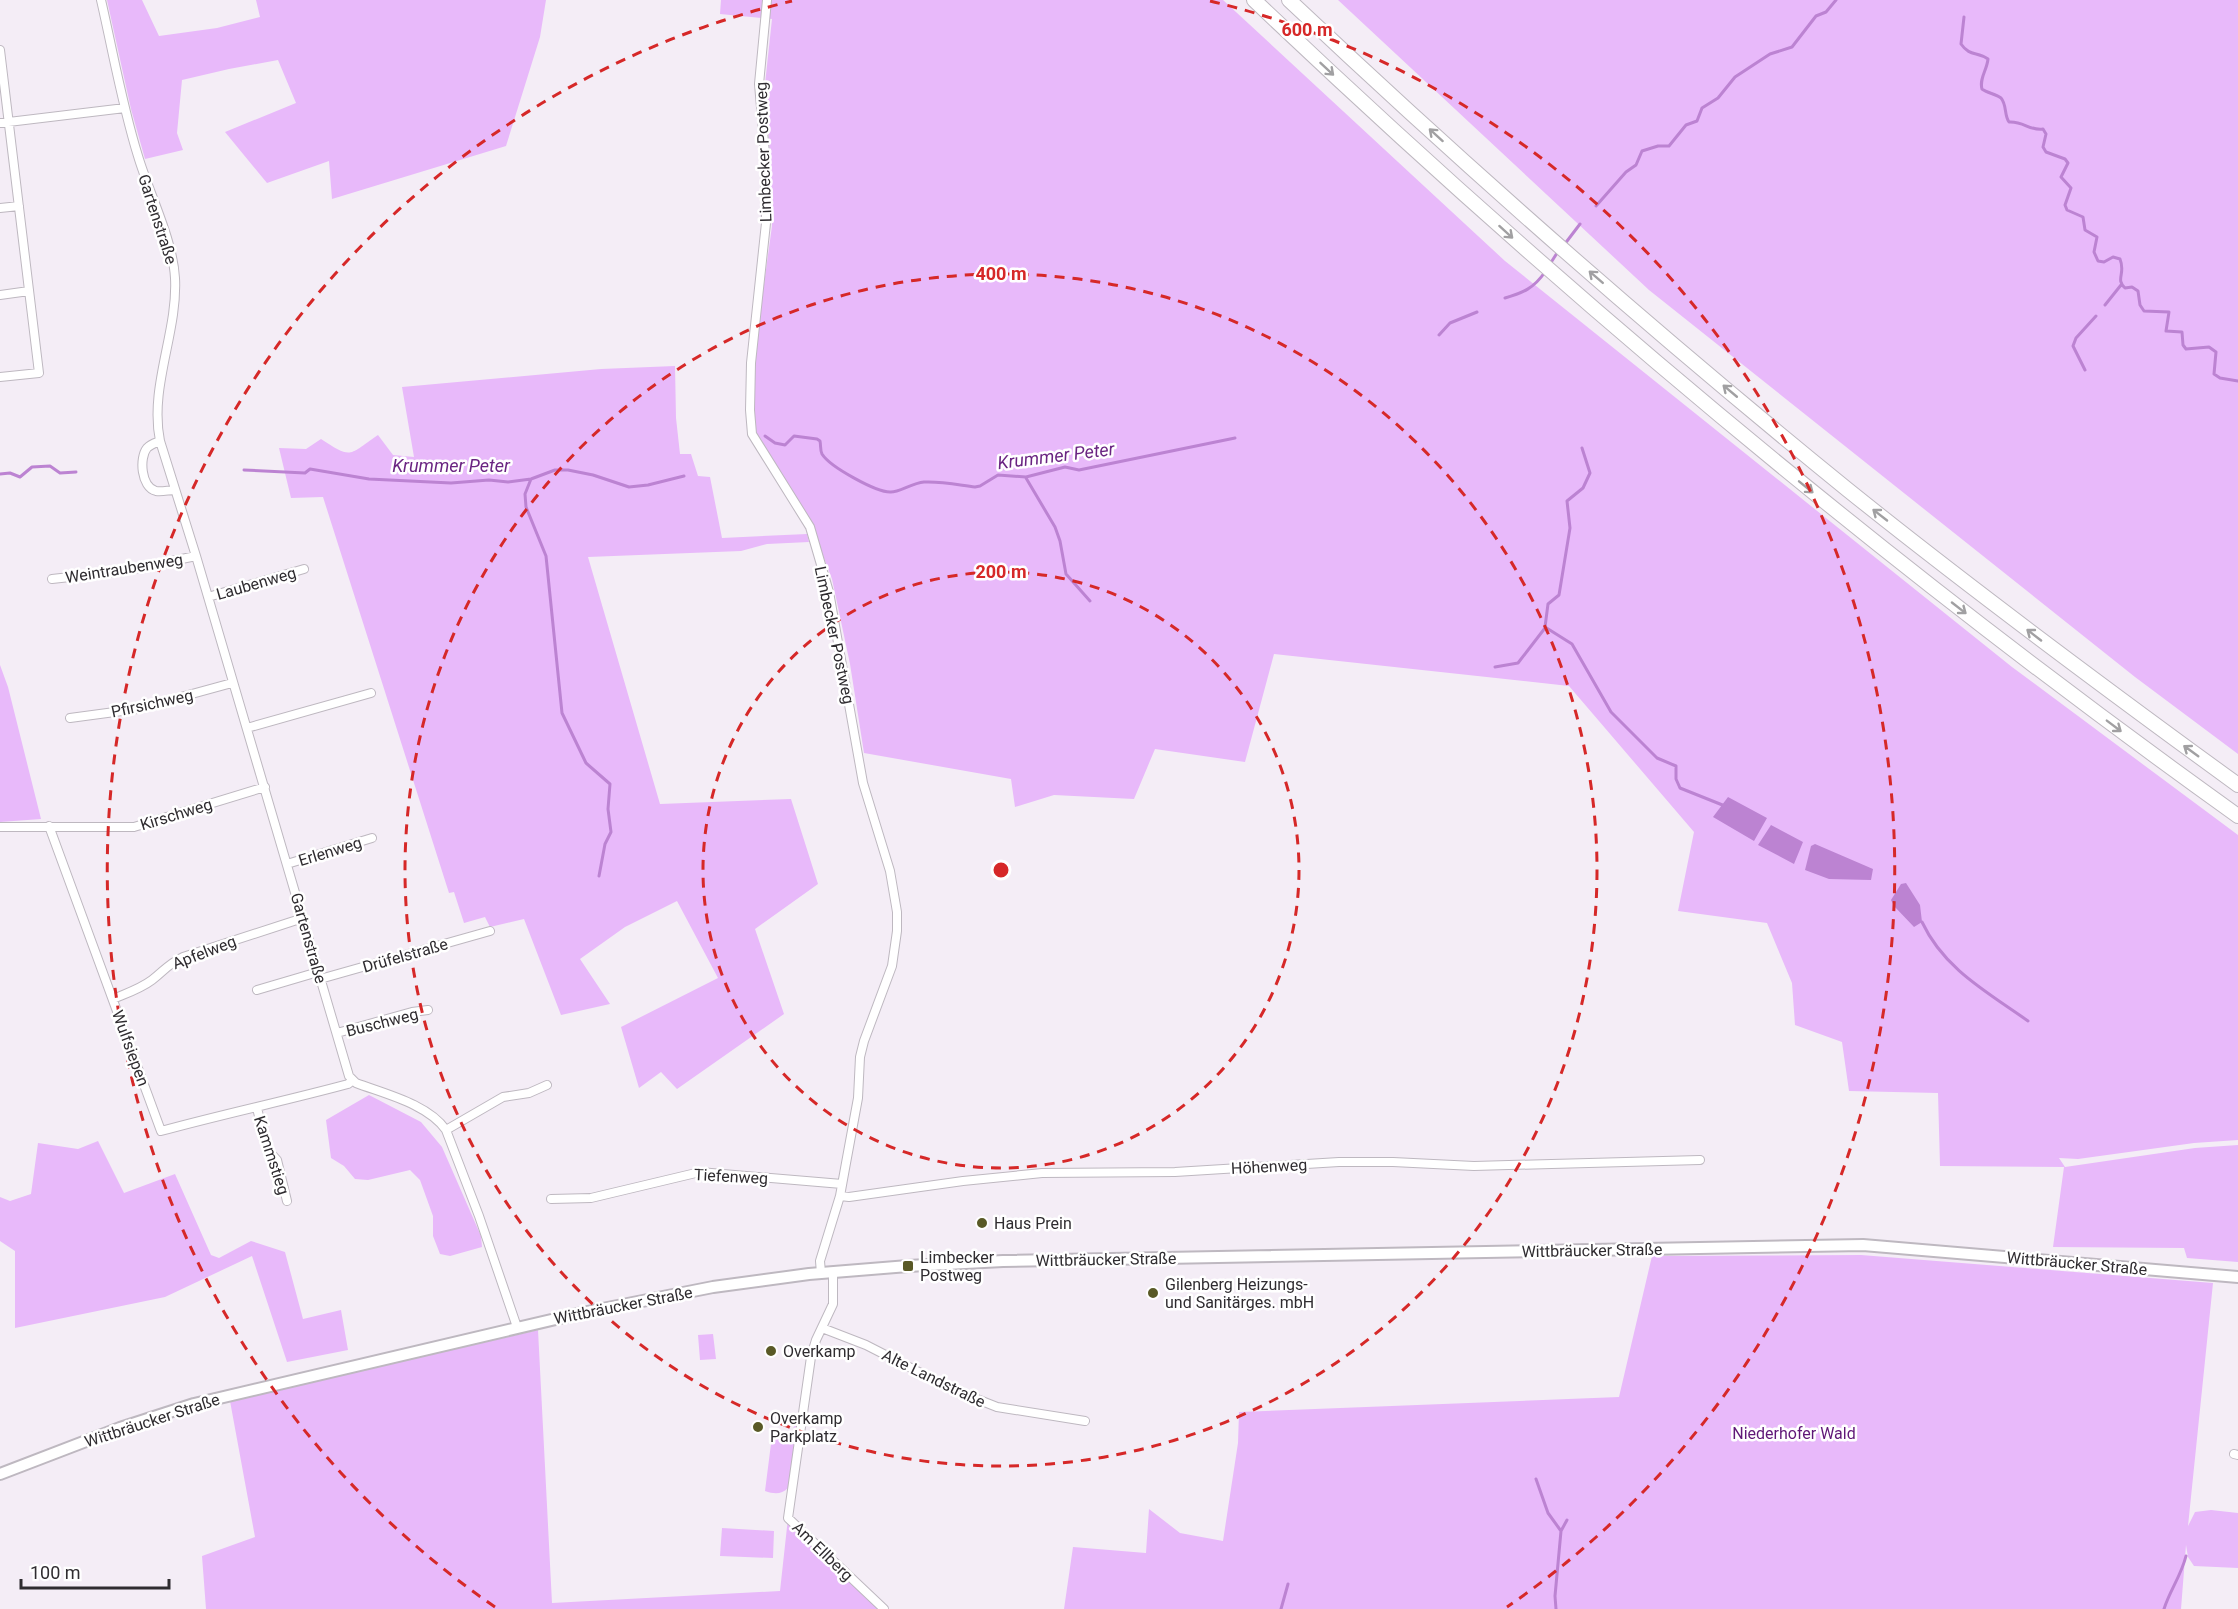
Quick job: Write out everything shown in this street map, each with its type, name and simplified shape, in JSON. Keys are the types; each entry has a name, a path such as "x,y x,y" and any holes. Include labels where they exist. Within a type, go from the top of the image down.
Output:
{"highway":[{"path":"1254,0 1463,193 1624,335 1760,450 2064,689 2238,816"},
{"path":"1289,0 1640,316 1838,482 2041,640 2238,786"}],"main road":[{"name":"Wittbräucker Straße","path":"0,1474 120,1428 194,1404 518,1327 713,1287 827,1272 1003,1262 1863,1245 2238,1277"}],"street":[{"name":"Gartenstraße","path":"101,0 125,108 144,176 167,239 175,277 171,326 158,412 157,427 160,441 352,1081"},
{"name":"Limbecker Postweg","path":"766,0 759,84 765,154 766,224 751,363 752,434 810,527 829,592 863,783 890,871 897,912 892,966 864,1041 858,1098 840,1196 822,1253 827,1272"},
{"path":"0,50 4,122 19,206 39,373 0,377"},
{"path":"4,122 125,108"},
{"path":"0,208 19,206"},
{"path":"0,295 29,291"},
{"path":"160,441 151,444 145,452 144,478 151,488 157,491 176,490"},
{"name":"Weintraubenweg","path":"52,579 124,571 196,556"},
{"name":"Laubenweg","path":"208,597 304,569"},
{"name":"Pfirsichweg","path":"70,717 137,709 232,683"},
{"path":"247,728 371,693"},
{"name":"Kirschweg","path":"49,826 134,827 265,787"},
{"path":"0,827 49,826"},
{"name":"Wulfsiepen","path":"49,826 161,1131 224,1114 257,1108 352,1081"},
{"name":"Erlenweg","path":"287,864 372,838"},
{"name":"Apfelweg","path":"113,999 141,987 169,963 183,957 303,918"},
{"name":"Drüfelstraße","path":"256,990 490,932"},
{"name":"Buschweg","path":"337,1033 412,1012 428,1010"},
{"path":"352,1081 424,1110 440,1121 446,1130 479,1216 518,1327"},
{"path":"446,1130 503,1097 529,1093 547,1086"},
{"name":"Kammstieg","path":"257,1108 267,1149 277,1160 287,1201"},
{"name":"Höhenweg","path":"840,1196 849,1197 1028,1174 1175,1172 1339,1162 1474,1166 1700,1160"},
{"name":"Tiefenweg","path":"551,1198 591,1198 700,1172 842,1184"},
{"name":"Am Ellberg","path":"827,1272 833,1304 816,1340 809,1366 788,1518 884,1609"},
{"name":"Alte Landstraße","path":"822,1328 866,1345 954,1390 997,1407 1085,1421"},
{"path":"0,1474 0,1480"}],"green space":[{"path":"107,0 142,0 159,36 217,28 260,17 256,0 546,0 540,37 506,146 332,199 329,161 267,183 225,132 296,103 278,60 182,80 177,133 183,150 145,159 131,109"},
{"path":"721,0 1223,0 1505,261 2012,667 2238,835 2238,1140 2194,1143 2078,1159 2059,1158 2065,1167 2195,1148 2238,1145 2238,1262 2187,1258 2184,1248 2053,1247 2064,1167 1940,1166 1938,1093 1849,1091 1842,1042 1795,1025 1792,983 1767,923 1678,911 1694,832 1569,686 1274,654 1245,762 1155,749 1134,799 1054,795 1015,807 1011,779 864,753 850,664 832,579 811,524 753,432 753,364 772,226 765,84 772,19 720,14"},
{"path":"1338,0 2238,0 2238,754 2135,677 1649,290"},
{"path":"675,366 676,418 680,454 691,454 698,476 710,477 722,538 807,534 809,542 767,544 741,551 588,557 660,804 791,799 818,884 755,929 784,1014 677,1089 661,1072 639,1088 621,1027 718,978 677,901 625,927 580,959 610,1004 561,1015 524,919 490,927 485,917 464,923 454,892 449,893 323,497 291,498 279,448 306,449 321,439 339,450 350,452 378,435 393,455 414,457 402,387 601,369"},
{"path":"0,665 8,687 41,819 0,822"},
{"path":"369,1095 421,1122 442,1147 481,1236 482,1247 450,1256 440,1254 433,1236 433,1216 420,1180 410,1170 368,1180 355,1179 344,1166 331,1158 326,1120"},
{"path":"98,1141 124,1193 175,1174 211,1255 219,1258 251,1241 285,1252 303,1319 341,1310 348,1350 287,1362 252,1256 165,1297 15,1328 15,1251 0,1241 0,1197 10,1201 31,1194 38,1143 78,1149"},
{"name":"Niederhofer Wald","path":"1861,1255 2213,1283 2188,1526 2195,1512 2211,1510 2238,1513 2238,1568 2194,1566 2188,1557 2186,1545 2181,1609 1064,1609 1073,1547 1146,1553 1149,1509 1180,1533 1223,1541 1238,1443 1239,1412 1619,1397 1652,1256"},
{"path":"538,1330 552,1603 780,1591 788,1518 884,1609 206,1609 202,1556 255,1537 230,1401"},
{"path":"713,1334 716,1359 700,1360 698,1335"},
{"path":"795,1418 798,1421 788,1488 777,1493 765,1491 772,1436 792,1439"},
{"path":"722,1528 774,1531 773,1558 720,1556"}],"shaded area":[{"path":"1728,797 1767,818 1754,841 1713,817"},
{"path":"1771,825 1803,842 1794,864 1758,845"},
{"path":"1815,844 1873,869 1871,880 1829,879 1805,870 1811,846"},
{"path":"1906,883 1920,905 1922,922 1914,927 1891,900 1901,884"}],"waterway":[{"path":"1596,206 1626,172 1636,165 1642,151 1658,146 1669,146 1686,125 1697,121 1702,108 1718,98 1735,77 1770,54 1792,47 1816,16 1826,12 1836,0"},
{"path":"1964,17 1961,44 1967,51 1988,59 1982,89 2001,98 2009,122 2034,129 2043,129 2046,134 2043,147 2046,152 2065,159 2068,163 2061,177 2071,188 2065,205 2067,210 2083,217 2085,230 2097,237 2094,252 2098,261 2104,262 2113,257 2120,259 2122,285 2138,291 2140,305 2144,311 2169,312 2166,331 2182,332 2183,345 2186,349 2209,347 2216,352 2214,374 2220,378 2238,381"},
{"path":"1564,245 1580,224"},
{"path":"1550,264 1559,250"},
{"path":"1505,298 1528,289 1545,272"},
{"path":"2105,305 2121,285"},
{"path":"1439,335 1450,323 1477,312"},
{"path":"2085,370 2073,346 2076,338 2096,316"},
{"name":"Krummer Peter","path":"765,436 775,443 785,445 794,436 817,439 820,441 822,454 843,472 864,483 890,492 924,482 975,487 998,475 1026,477 1065,467 1079,470 1235,438"},
{"path":"1582,448 1590,473 1583,488 1567,501 1570,528 1559,595 1548,604 1545,627 1572,644 1611,712 1657,758 1676,766 1676,779 1680,788 1725,806"},
{"name":"Krummer Peter","path":"0,474 10,473 20,477 32,467 50,466 60,473 76,472"},
{"name":"Krummer Peter","path":"244,470 305,473 310,469 369,479 451,483 489,480 508,482 531,479 555,470 568,470 593,475 629,487 684,476"},
{"path":"1026,478 1055,527 1066,574 1090,601"},
{"path":"531,479 525,494 526,507 546,556 562,713 586,763 610,784 608,809 611,832 605,844 599,876"},
{"path":"1495,667 1518,663 1545,628"},
{"path":"1922,922 1931,939 1954,966 2028,1021"},
{"path":"1536,1479 1548,1513 1561,1531 1555,1596 1556,1609"},
{"path":"1561,1531 1567,1520"},
{"path":"2164,1609 2186,1556"},
{"path":"1281,1609 1288,1584"}],"place":[{"name":"Haus Prein","path":"982,1223"},
{"name":"Limbecker Postweg","path":"908,1266"},
{"name":"Gilenberg Heizungs- und Sanitärges. mbH","path":"1153,1293"},
{"name":"Overkamp","path":"771,1351"},
{"name":"Overkamp Parkplatz","path":"758,1427"}]}
